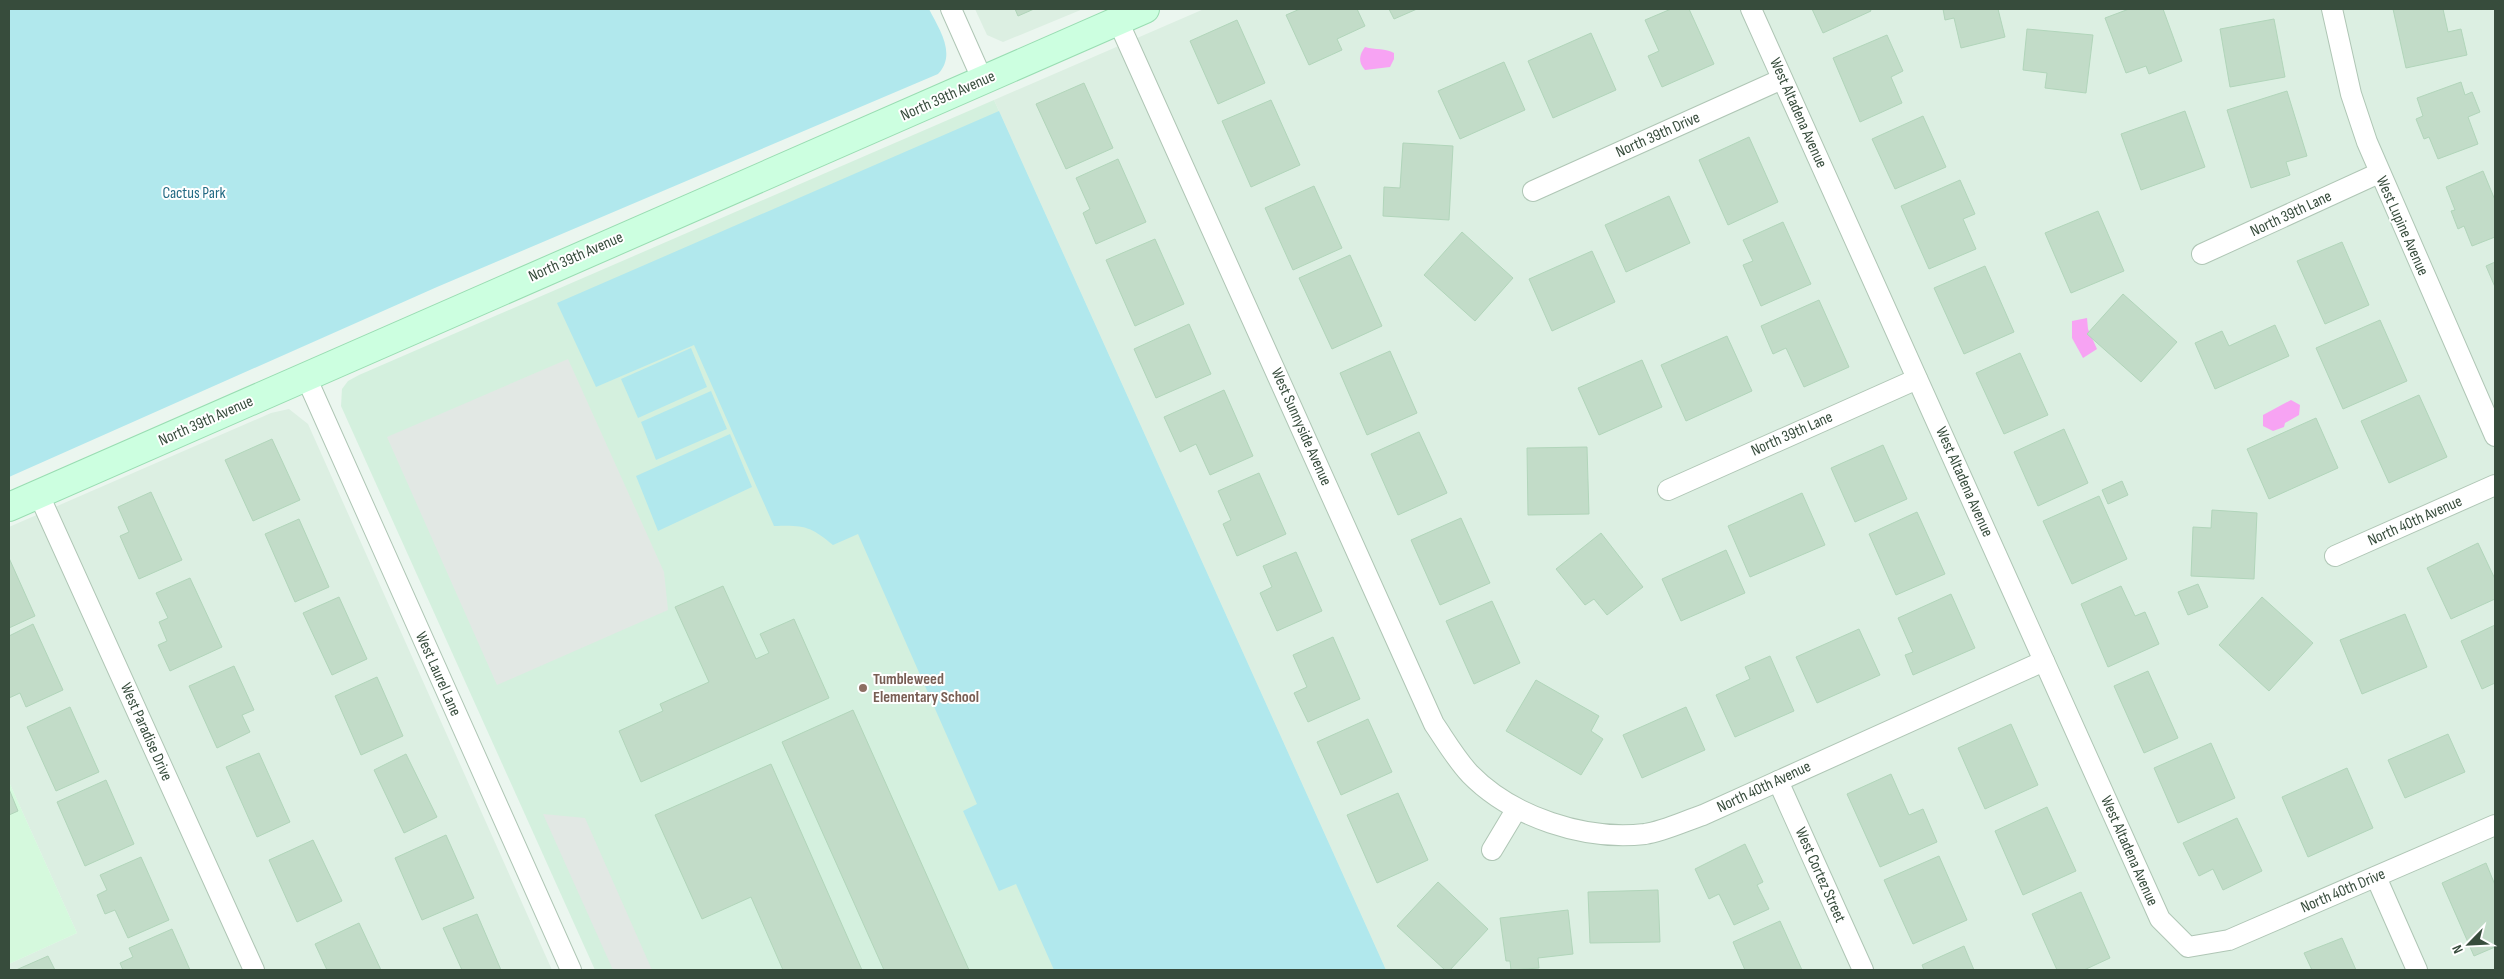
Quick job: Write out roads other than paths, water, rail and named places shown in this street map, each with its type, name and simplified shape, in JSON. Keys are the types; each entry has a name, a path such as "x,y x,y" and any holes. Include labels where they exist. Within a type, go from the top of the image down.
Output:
{"street":[{"path":"951,9 983,80"},
{"name":"North 39th Avenue","path":"9,507 1145,9"},
{"name":"West Altadena Avenue","path":"1751,9 2160,919 2188,947"},
{"name":"West Lupine Avenue","path":"2332,9 2351,94 2379,173 2495,436"},
{"name":"West Sunnyside Avenue","path":"1118,21 1434,724 1469,773 1516,810"},
{"name":"North 39th Drive","path":"1533,191 1782,79"},
{"name":"North 39th Lane","path":"2202,254 2379,173"},
{"name":"West Laurel Lane","path":"306,378 572,970"},
{"name":"North 39th Lane","path":"1668,490 1917,379"},
{"name":"North 40th Avenue","path":"2335,556 2495,485"},
{"name":"West Paradise Drive","path":"39,494 254,970"},
{"name":"North 40th Avenue","path":"1516,810 1554,824 1593,834 1646,834 1703,815 2044,661"},
{"name":"West Cortez Street","path":"1778,780 1863,970"},
{"path":"1492,850 1516,810"},
{"name":"North 40th Drive","path":"2188,947 2229,940 2495,825"},
{"path":"2376,877 2417,970"}],"place":[{"name":"Tumbleweed Elementary School","path":"863,688"}],"park label":[{"name":"Cactus Park","path":"194,193"}]}
